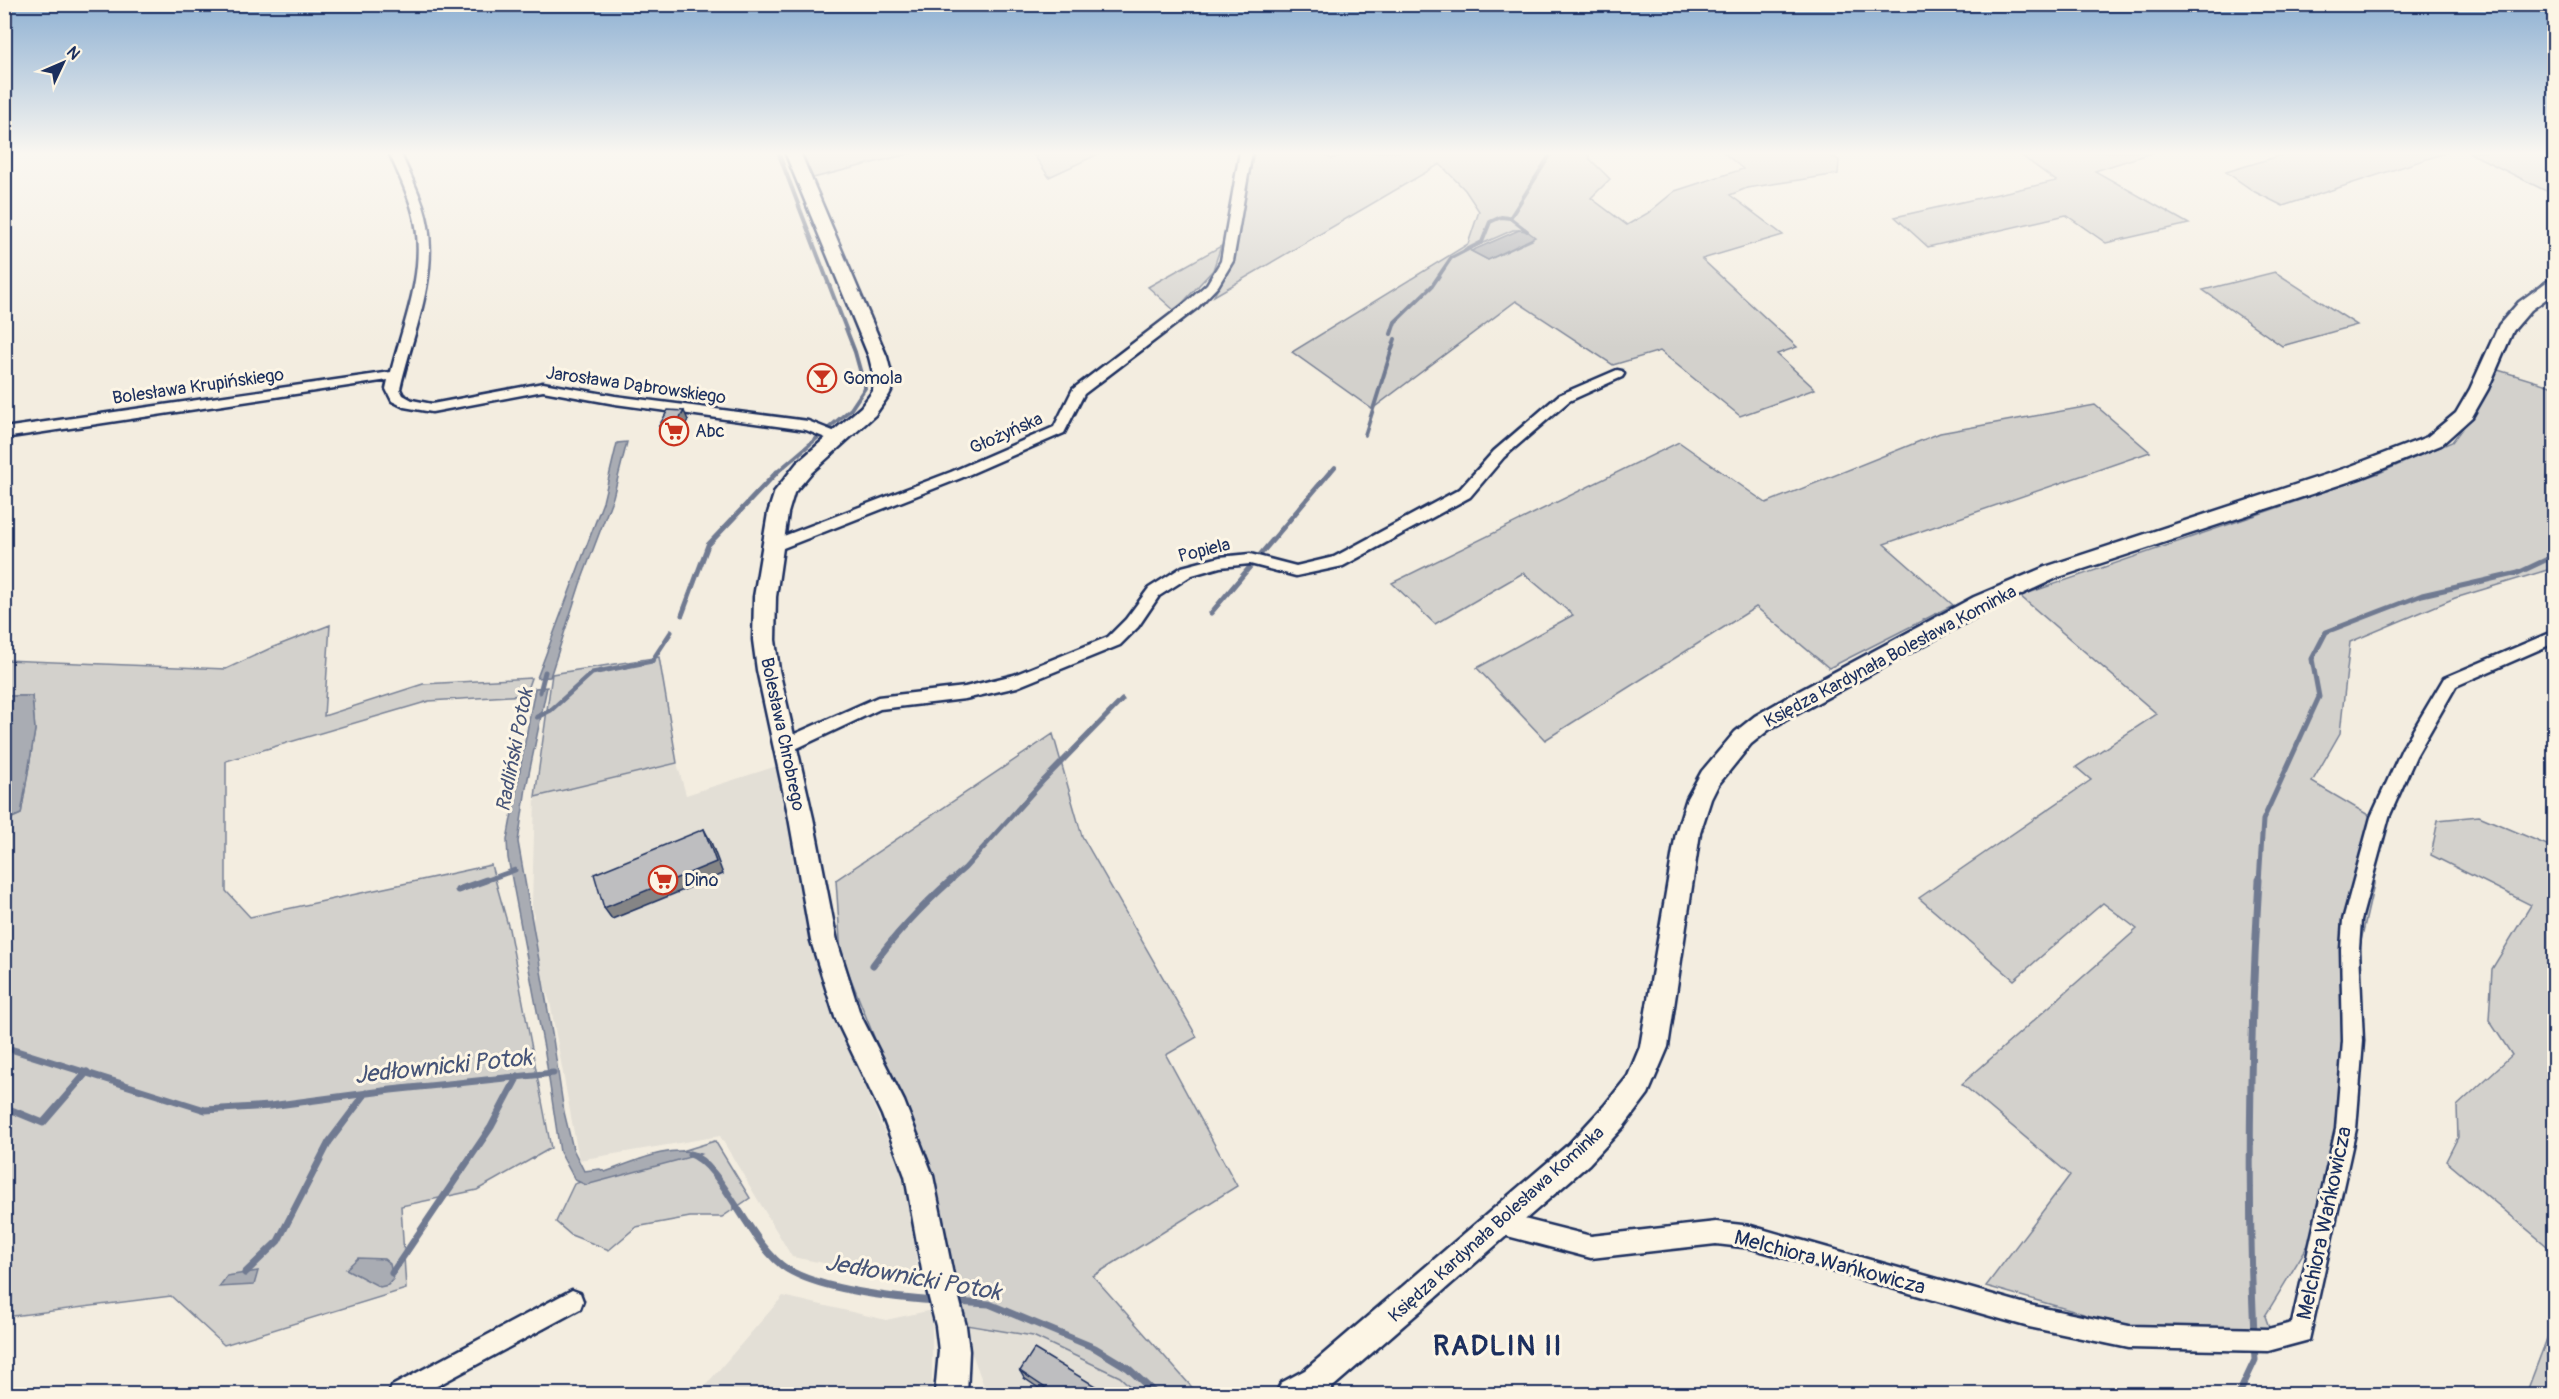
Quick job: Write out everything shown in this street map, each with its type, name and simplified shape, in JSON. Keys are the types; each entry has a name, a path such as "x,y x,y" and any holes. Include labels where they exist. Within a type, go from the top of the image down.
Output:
{"street":[{"name":"Jarosława Dąbrowskiego","path":"419,217 422,228 423,262 421,285 393,389 397,398 408,404 432,408 543,387 615,400 808,426 828,434"},
{"name":"Bolesława Chrobrego","path":"819,217 878,357 883,377 882,392 868,411 828,434 785,490 778,513 765,597 764,640 768,670 824,941 848,1017 894,1110 919,1176 952,1338 969,1395"},
{"name":"Głożyńska","path":"773,546 956,475 1059,430 1078,392 1192,305 1212,286 1227,261 1235,217"},
{"name":"Księdza Kardynała Bolesława Kominka","path":"1292,1395 1316,1381 1579,1154 1614,1116 1638,1085 1653,1047 1688,833 1699,798 1710,777 1726,755 1743,738 1771,717 1840,679 1982,603 2052,572 2353,473 2434,441 2463,417 2479,389 2505,329 2525,306 2554,285"},
{"name":"Popiela","path":"785,746 878,703 964,693 1017,681 1114,641 1132,622 1154,592 1187,571 1220,562 1256,561 1296,571 1338,562 1465,493 1499,454 1564,398 1617,374"},
{"name":"Bolesława Krupińskiego","path":"4,433 396,375"},
{"name":"Melchiora Wańkowicza","path":"1500,1224 1591,1247 1716,1233 1751,1237 2029,1316 2129,1338 2268,1340 2301,1332 2346,1129 2354,1041 2350,949 2352,920 2380,817 2408,754 2450,682 2554,637"},
{"path":"400,1395 572,1301"},
{"name":"Bolesława Chrobrego","path":"951,1395 952,1338"}],"shaded area":[{"path":"1240,217 1349,217 1214,296 1234,257"},
{"path":"1477,217 1617,217 1627,225 1640,217 1760,217 1783,235 1702,259 1797,347 1777,354 1815,389 1740,416 1660,351 1613,365 1516,301 1372,409 1292,352 1468,244","holes":["1513,230 1519,230 1532,240 1488,260 1470,249"]},
{"path":"1895,217 2056,217 1928,247"},
{"path":"2069,217 2177,217 2189,224 2106,243"},
{"path":"1519,230 1527,231 1535,237 1488,260 1471,251"},
{"path":"1221,246 1213,270 1175,311 1148,287"},
{"path":"2275,272 2357,325 2282,346 2203,290"},
{"path":"2498,370 2554,387 2554,568 2455,598 2350,642 2340,733 2312,782 2370,816 2374,884 2358,954 2362,1058 2344,1186 2265,1316 2270,1330 2087,1323 2084,1314 1986,1286 2070,1175 1962,1084 2137,929 2103,903 2014,980 1919,898 2091,780 2076,767 2157,714 2020,596 2379,473 2452,442 2482,402"},
{"path":"2095,405 2150,452 1884,544 1953,605 1829,668 1756,607 1545,740 1477,668 1573,615 1523,573 1435,624 1392,583 1679,442 1766,503 1940,433"},
{"path":"627,442 613,497 580,584 550,677 537,678 603,502 617,443"},
{"path":"330,625 324,716 423,684 531,678 525,695 429,701 226,761 226,891 250,917 491,865 509,929 551,1148 477,1190 401,1206 406,1289 224,1345 171,1296 5,1317 5,821 21,814 35,730 32,696 5,696 5,660 226,669 271,648"},
{"path":"659,657 677,763 535,797 552,674"},
{"path":"547,687 526,788 518,842 564,1112 573,1149 584,1171 600,1169 605,1172 664,1152 688,1151 701,1154 586,1185 575,1180 560,1152 545,1053 508,858 507,840 535,688"},
{"path":"5,696 32,696 35,730 21,814 5,821"},
{"path":"1053,734 1082,836 1197,1037 1166,1055 1237,1186 1093,1276 1198,1394 1138,1394 1120,1377 1033,1336 961,1324 946,1234 935,1190 841,954 836,880"},
{"path":"677,763 686,795 777,766 816,967 911,1196 918,1281 792,1257 720,1136 579,1160 550,1002 529,944 534,916 532,905 535,797"},
{"path":"2479,816 2554,848 2554,1252 2446,1161 2458,1137 2457,1106 2512,1055 2489,1020 2492,969 2531,905 2431,855 2438,820"},
{"path":"715,1141 750,1198 722,1217 690,1217 636,1227 609,1250 571,1235 556,1222 574,1184"},
{"path":"358,1258 384,1259 390,1264 393,1279 388,1285 380,1287 346,1269"},
{"path":"258,1271 254,1285 219,1287 227,1276"},
{"path":"783,1296 886,1320 932,1310 932,1394 698,1394"},
{"path":"2554,1320 2554,1394 2526,1394"},
{"path":"961,1324 1033,1336 1120,1377 1138,1394 987,1394"}],"building":[{"path":"668,410 684,411 675,426 659,426"},
{"path":"704,829 716,862 604,908 594,874"},
{"path":"1034,1349 1110,1395 1056,1395 1020,1371"}],"waterway":[{"path":"776,474 851,409 865,388 855,352 803,217"},
{"path":"1391,334 1395,322 1432,286 1451,258 1482,242 1490,222 1500,217"},
{"path":"1504,217 1510,218"},
{"path":"1510,218 1527,231"},
{"path":"1365,435 1395,339"},
{"path":"1329,474 1335,467"},
{"path":"1211,613 1330,472"},
{"path":"682,615 708,545 776,474"},
{"path":"2259,882 2263,820 2319,697 2312,659 2326,632 2422,595 2518,573 2554,556"},
{"path":"537,717 551,710 592,673 652,661 671,632"},
{"name":"Radliński Potok","path":"540,692 545,672"},
{"path":"949,882 965,868 1042,782 1122,700"},
{"path":"482,882 515,870"},
{"path":"458,890 486,880"},
{"path":"873,965 910,920 951,880"},
{"path":"2254,1335 2250,1108 2259,880"},
{"name":"Jedłownicki Potok","path":"4,1047 86,1073"},
{"path":"4,1107 43,1123 86,1073"},
{"name":"Jedłownicki Potok","path":"86,1073 205,1110 270,1106 366,1093"},
{"name":"Jedłownicki Potok","path":"518,1077 553,1073"},
{"name":"Jedłownicki Potok","path":"366,1093 518,1077"},
{"path":"392,1273 491,1127 518,1077"},
{"path":"245,1273 278,1241 329,1142 366,1093"},
{"name":"Jedłownicki Potok","path":"690,1154 702,1161 713,1173 761,1243 787,1269 839,1288 900,1298 936,1301"},
{"name":"Jedłownicki Potok","path":"955,1302 989,1304 1095,1348 1128,1368 1156,1394"},
{"path":"2239,1394 2255,1360 2254,1344"}],"place":[{"name":"Gomola","path":"822,378"},
{"name":"Abc","path":"674,431"},
{"name":"Dino","path":"663,880"}],"district":[{"name":"RADLIN II","path":"1498,1345"}]}
